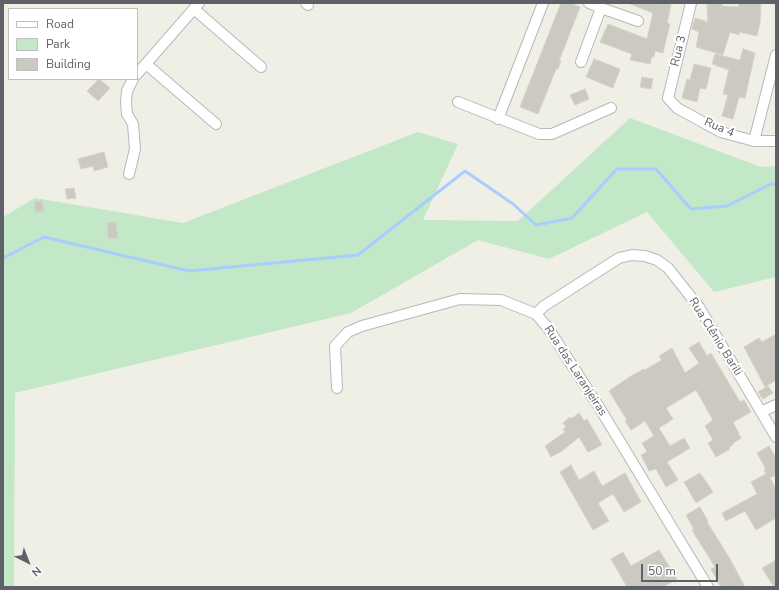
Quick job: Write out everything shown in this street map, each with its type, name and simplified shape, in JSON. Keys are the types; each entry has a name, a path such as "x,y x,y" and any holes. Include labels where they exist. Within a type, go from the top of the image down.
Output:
{"street":[{"path":"498,119 543,3"},
{"path":"589,3 638,21"},
{"name":"Rua 3","path":"668,98 691,3"},
{"path":"138,73 196,6 261,67"},
{"path":"581,62 601,8"},
{"path":"754,141 776,55"},
{"path":"146,64 216,124"},
{"path":"129,174 135,150 133,124 128,114 126,102 127,90 132,80"},
{"name":"Rua 4","path":"668,98 677,108 721,132 754,141 776,141"},
{"path":"458,102 539,134 552,134 612,108"},
{"name":"Rua Clênio Barili","path":"536,314 544,306 619,258 632,255 645,256 658,260 668,268 699,307 776,437"},
{"name":"Rua das Laranjeiras","path":"337,388 335,346 348,332 362,326 460,299 501,300 536,314 548,328 599,407 708,587"},
{"path":"761,412 776,405"}],"green space":[{"path":"630,118 761,167 776,166 776,277 714,292 647,212 549,259 478,240 351,313 15,393 14,587 3,587 3,217 35,198 183,223 418,132 458,144 423,220 518,221"}],"building":[{"path":"561,3 569,3 580,7 559,61 561,61 558,69 556,69 538,114 520,107"},
{"path":"628,3 671,4 667,23 670,24 663,53 655,51 654,57 652,56 650,64 630,60 632,54 600,42 608,24 647,39 653,13"},
{"path":"707,3 722,3 722,6 739,7 739,3 761,3 760,23 757,36 739,32 739,35 730,32 723,55 696,47 699,32 692,29 695,18 708,22"},
{"path":"743,49 755,53 745,98 739,97 733,119 722,116 728,95 723,94 729,70 712,64 715,54 740,60"},
{"path":"594,59 620,69 613,88 586,77"},
{"path":"694,64 711,68 706,89 700,88 697,102 682,98 687,79 690,80"},
{"path":"642,77 653,79 651,89 640,87"},
{"path":"98,80 100,80 110,88 98,101 87,91"},
{"path":"585,89 589,99 575,105 570,95"},
{"path":"104,152 108,167 94,171 93,166 81,169 78,159"},
{"path":"74,188 76,198 67,199 65,189"},
{"path":"42,201 44,211 36,212 34,202"},
{"path":"116,222 118,238 108,238 107,223"},
{"path":"776,334 776,380 765,387 744,347 759,338 762,342"},
{"path":"699,342 707,356 711,353 740,402 744,400 751,412 733,422 741,438 729,447 730,449 716,457 708,443 713,440 705,426 713,420 696,390 666,408 673,419 659,428 670,446 684,438 690,448 667,462 678,480 666,487 656,469 649,471 641,455 647,452 642,443 654,436 645,421 631,430 625,421 627,420 609,391 631,376 662,360 659,356 672,348 685,373 699,363 689,348"},
{"path":"768,386 773,393 763,399 758,392"},
{"path":"579,413 584,421 587,419 602,445 588,452 579,437 562,451 551,457 545,446 565,432 563,429 566,427 563,423 570,417 571,419"},
{"path":"769,446 776,458 776,475 770,478 776,489 776,518 756,530 745,511 726,521 722,513 757,494 751,482 766,474 764,470 766,469 757,453"},
{"path":"571,465 579,480 594,471 602,486 625,473 641,502 624,512 613,494 598,503 609,521 593,530 560,472"},
{"path":"700,473 713,492 696,503 684,482"},
{"path":"700,507 708,521 707,522 745,587 721,587 711,569 715,567 692,530 694,529 686,515"},
{"path":"659,550 677,579 663,587 627,587 611,559 623,552 631,566"},
{"path":"776,560 776,587 774,587 762,568"}],"waterway":[{"path":"3,258 44,237 189,271 358,255 465,171 513,204 536,225 572,218 617,169 656,169 691,209 727,206 771,184 776,184"}]}
